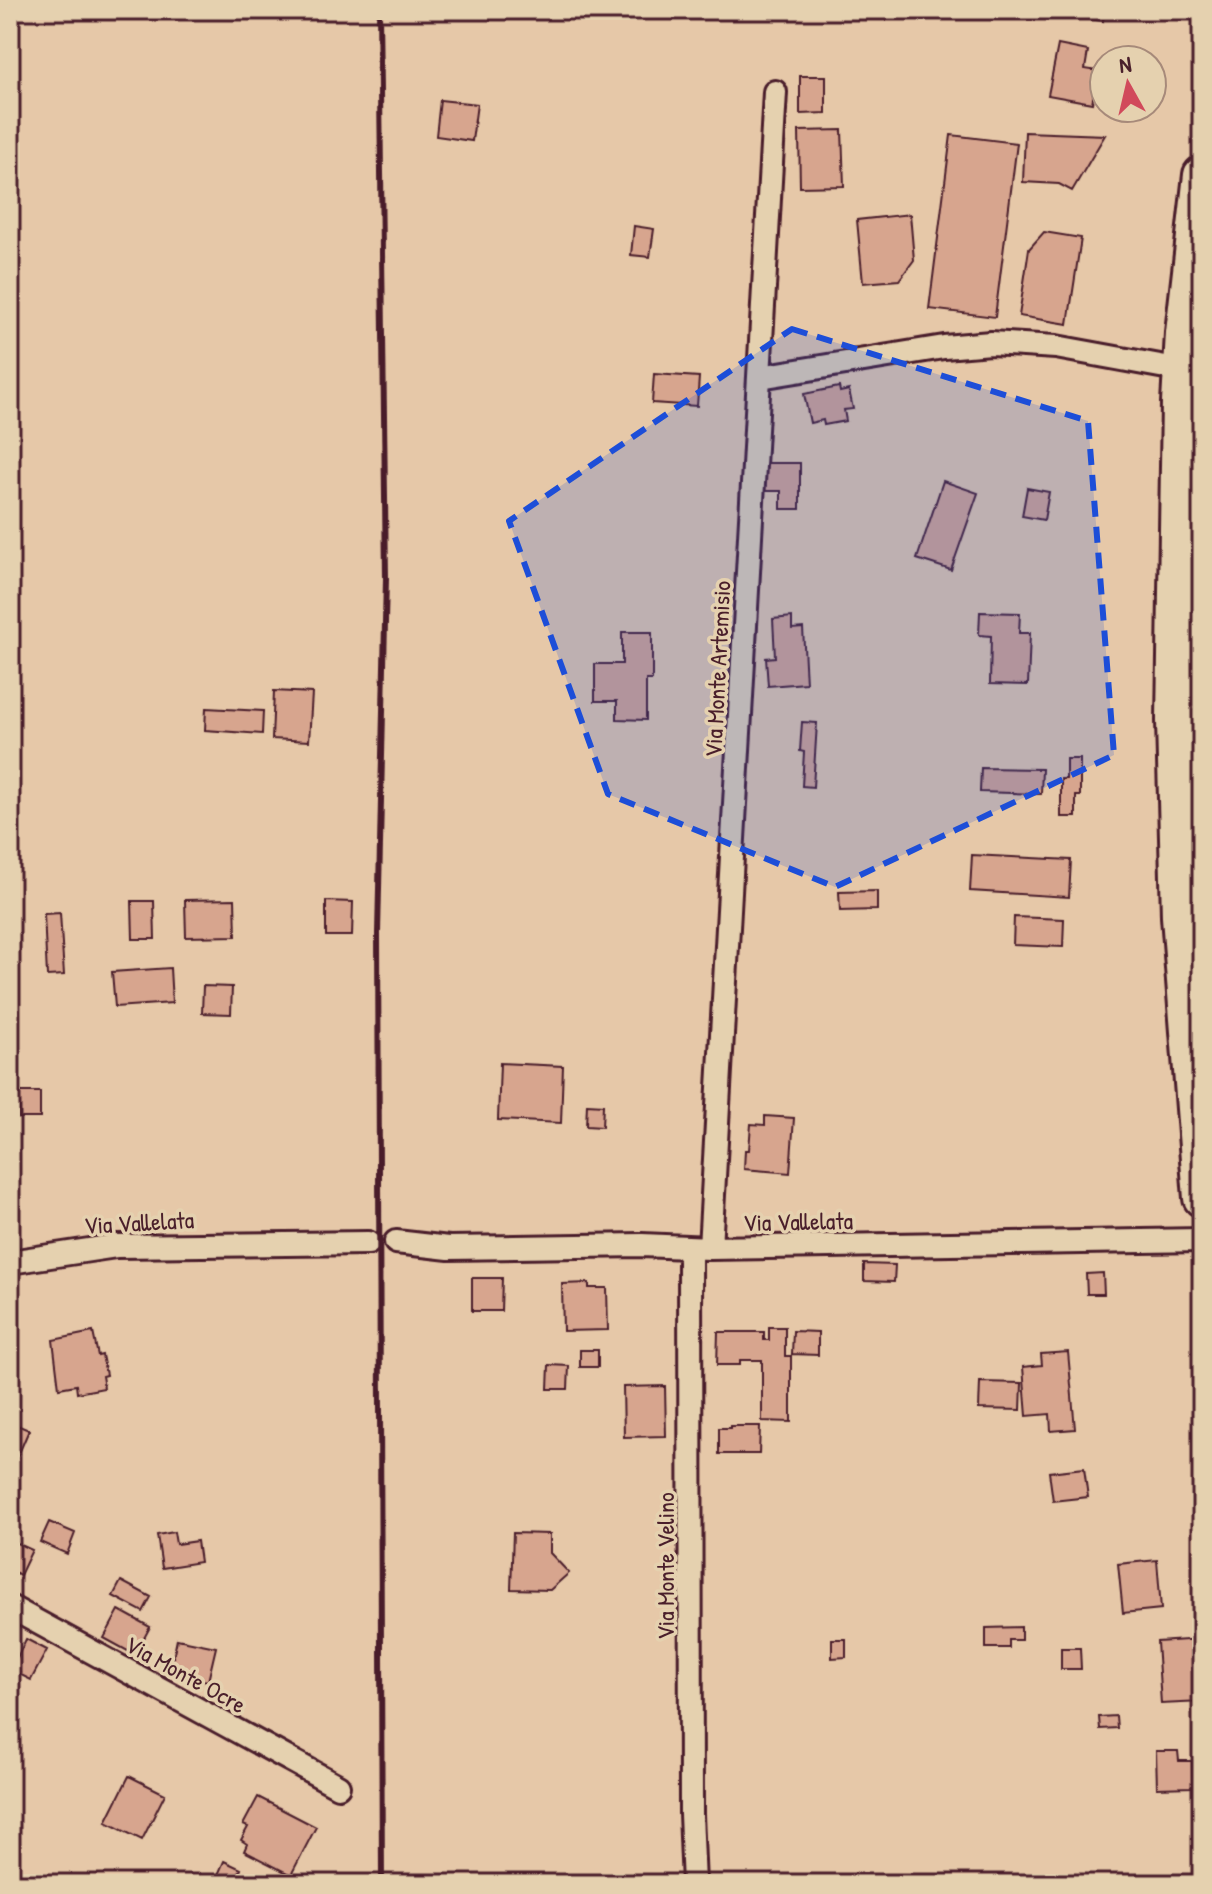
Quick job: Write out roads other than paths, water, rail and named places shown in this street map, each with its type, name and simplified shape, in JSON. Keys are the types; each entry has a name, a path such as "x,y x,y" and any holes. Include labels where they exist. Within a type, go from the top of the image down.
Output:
{"main road":[{"path":"1202,175 1182,370 1175,721 1190,842 1182,946 1202,1198"}],"street":[{"name":"Via Monte Artemisio","path":"700,1248 760,377 775,92"},
{"path":"760,377 956,345 991,343 1056,347 1182,370"},
{"name":"Via Vallelata","path":"396,1242 449,1248 642,1245 700,1248 1202,1240"},
{"name":"Via Vallelata","path":"10,1262 116,1246 368,1243"},
{"name":"Via Monte Velino","path":"694,1884 691,1814 700,1248"},
{"name":"Via Monte Ocre","path":"10,1607 338,1786"}],"railway":[{"path":"379,10 386,578 378,933 382,1884"}]}
